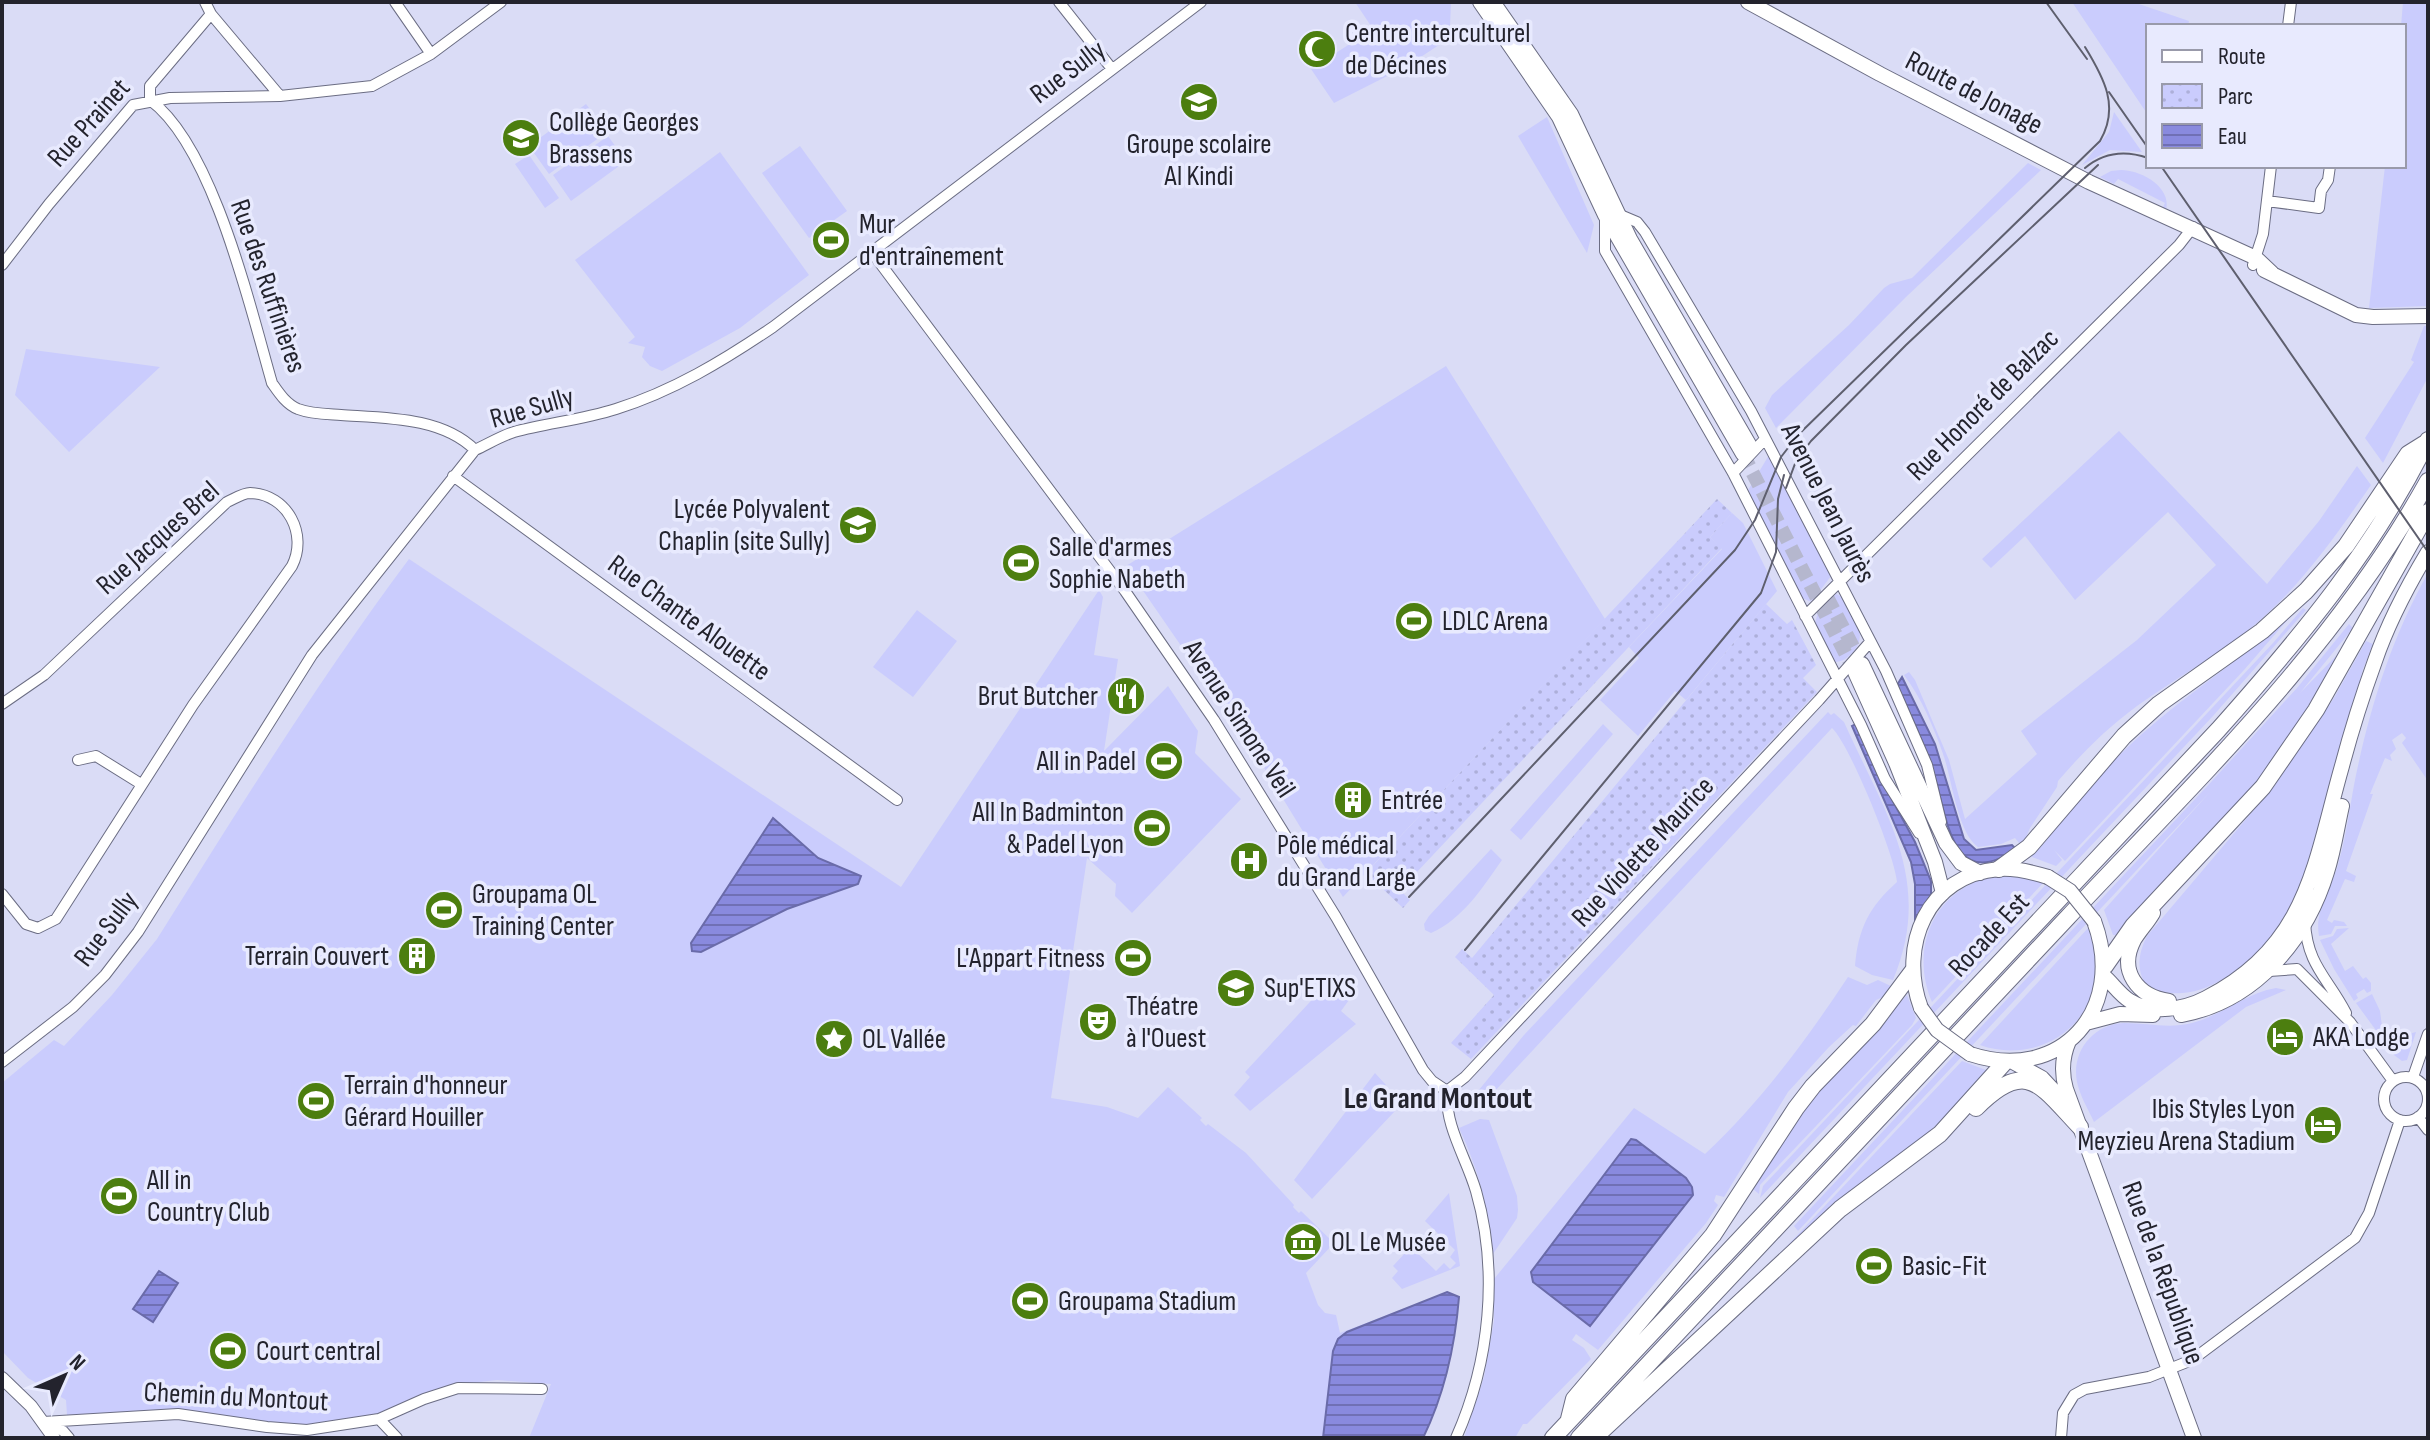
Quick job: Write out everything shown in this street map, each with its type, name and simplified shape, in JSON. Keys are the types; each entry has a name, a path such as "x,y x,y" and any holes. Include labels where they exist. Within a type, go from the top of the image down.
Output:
{"highway":[{"path":"1999,869 2029,847 2124,736 2159,704 2262,631 2306,591 2346,546 2408,454 2428,441"},
{"name":"Rocade Est","path":"1553,1438 2218,730 2293,645 2373,538 2428,441"},
{"name":"Rocade Est","path":"1579,1438 2296,670 2340,617 2390,548 2428,481"},
{"path":"2105,971 2133,926 2263,787 2316,710 2428,512"},
{"path":"1569,1420 1574,1399 1713,1235 1796,1108 1873,1024 1912,972"},
{"path":"1940,1134 2009,1062"},
{"path":"1594,1438 1840,1209 1940,1134 1962,1122 2002,1084 2020,1080 2033,1082 2044,1089 2080,1127"}],"main road":[{"name":"Avenue Jean Jaurès","path":"1480,2 1559,117 1746,450"},
{"name":"Avenue Jean Jaurès","path":"1493,2 1571,114 1611,214"},
{"name":"Route de Jonage","path":"1748,2 2089,182 2356,315 2428,316"},
{"path":"2105,971 2130,1001 2143,1007 2174,1009 2201,1001 2225,988 2289,942 2321,849 2342,765 2380,647 2397,606 2428,552"},
{"name":"Avenue Jean Jaurès","path":"1943,893 1935,862 1859,668 1946,843 1961,863 1980,873"},
{"path":"2086,1023 2120,1014 2171,1016 2200,1011 2228,1000 2269,971 2305,922 2327,873 2355,727"},
{"path":"1999,869 2024,870 2048,877 2070,891 2094,921 2102,943 2105,971 2099,1001 2086,1023 2069,1041 2033,1059 2009,1062 1970,1054 1947,1040 1921,1008 1912,972 1913,950 1919,929 1943,893 1960,881 1999,869"},
{"path":"2164,894 2133,941 2129,966 2132,980 2139,990 2150,997 2178,1002 2201,1001"},
{"name":"Rue de la République","path":"2069,1041 2062,1075 2194,1438"},
{"name":"Rue de la République","path":"2009,1062 2042,1078 2080,1127"}],"street":[{"path":"205,2 211,14 280,96"},
{"path":"395,2 431,54"},
{"path":"150,100 280,96 372,86 431,54 501,2"},
{"path":"1059,2 1112,69"},
{"name":"Rue Sully","path":"2,1062 73,1007 105,975 138,932 312,655 475,450 513,432 562,424 614,410 671,388 728,358 1201,2"},
{"path":"2288,24 2291,2"},
{"name":"Rue Prainet","path":"2,265 133,105 150,100 150,86 211,14"},
{"name":"Rue des Ruffinières","path":"150,100 165,110 178,130 222,215 272,383 281,395 298,409 317,414 386,418 444,429 464,439 475,450"},
{"path":"2254,262 2261,243 2271,168"},
{"path":"2267,201 2319,208 2321,191 2328,180 2330,168"},
{"name":"Avenue Jean Jaurès","path":"1926,845 1885,779 1838,678 1733,473 1605,251 1611,214 1637,222 1645,232 1765,439 1870,642 1927,765 1946,843"},
{"name":"Rue Honoré de Balzac","path":"1805,616 2187,229"},
{"name":"Avenue Simone Veil","path":"871,251 1125,591 1214,720 1336,917 1423,1070 1447,1091"},
{"path":"1733,473 1765,439"},
{"name":"Rue Chante Alouette","path":"453,476 897,800"},
{"name":"Rue Jacques Brel","path":"2,704 44,675 227,502 248,493 275,499 292,518 298,537 297,556 141,784 56,919 38,928 26,924 2,894"},
{"name":"Rue Violette Maurice","path":"1447,1091 1465,1077 1870,642"},
{"path":"78,760 96,756 141,784"},
{"path":"2289,942 2297,969 2350,1022"},
{"path":"2289,942 2336,995 2350,1022 2393,1081"},
{"path":"2269,971 2297,969"},
{"path":"2413,1077 2428,1034"},
{"path":"2413,1077 2427,1092 2427,1106 2418,1117 2400,1120 2388,1112 2385,1092 2393,1081 2413,1077"},
{"path":"1447,1091 1449,1123 1476,1191 1488,1266 1484,1345 1474,1391 1456,1438"},
{"path":"2418,1117 2428,1130"},
{"path":"2061,1438 2066,1404 2085,1389 2149,1377 2192,1360 2355,1238 2369,1213 2400,1120"},
{"path":"2,1378 20,1394 54,1438"},
{"name":"Chemin du Montout","path":"43,1422 178,1414 307,1430 379,1419 458,1388 542,1389"},
{"path":"379,1419 397,1438"},
{"path":"43,1422 63,1431 69,1438"}],"green space":[{"path":"1355,2 1451,2 1450,27 1437,41 1439,45 1407,66 1334,103 1311,69 1373,29"},
{"path":"2072,2 2133,2 2189,21 2188,24 2146,24 2146,112"},
{"path":"2403,2 2428,2 2428,306 2369,308 2385,168 2406,168 2406,24 2401,24"},
{"path":"586,104 607,132 549,174 529,146"},
{"path":"2114,112 2142,152 2110,150 2082,165 2109,132"},
{"path":"1547,117 1594,225 1587,253 1518,136"},
{"path":"608,136 626,161 571,201 553,175"},
{"path":"800,146 847,211 809,238 762,173"},
{"path":"720,152 809,275 740,328 662,371 650,366 642,357 645,347 628,343 635,337 575,260"},
{"path":"529,155 559,198 545,208 515,164"},
{"path":"2028,163 2041,170 1906,297 1776,428 1765,408 1772,395 1849,325 1884,288 1912,278"},
{"path":"2121,170 2137,173 2160,187 2167,202 2166,210 2162,209 2165,203 2118,179 2114,184 2100,177"},
{"path":"2424,326 2428,326 2428,377 2383,463 2365,438 2414,362 2411,360"},
{"path":"26,349 160,367 69,452 15,395"},
{"name":"LDLC Arena","path":"1446,366 1605,619 1343,897 1255,753 1126,566"},
{"path":"2119,431 2267,584 2319,521 2357,466 2371,485 2319,557 2258,622 2126,714 2086,751 2058,781 2024,842 2020,844 2015,838 2001,844 1978,847 1965,830 1960,817 1931,723 1904,675 1909,672 1915,680 1949,760 1965,819 2037,754 2021,731 2137,640 2216,565 2168,512 2075,600 2025,536 1991,568 1982,559"},
{"path":"1769,455 1831,576 1813,600 1800,597 1747,492"},
{"path":"1717,499 1732,513 1710,537 1722,548 1400,890 1410,900 1403,908 1366,873"},
{"path":"1732,513 1743,523 1777,591 1686,700 1675,691 1638,736 1600,700 1639,658 1629,647 1722,549 1710,537"},
{"path":"409,559 901,887 1099,590 1103,597 1094,655 1118,659 1104,751 1168,686 1198,731 1195,753 1241,799 1132,913 1115,896 1116,884 1087,858 1051,1098 1107,1107 1138,1118 1168,1087 1202,1118 1200,1120 1206,1126 1208,1124 1246,1153 1293,1207 1334,1243 1306,1273 1318,1305 1325,1313 1336,1315 1340,1333 1447,1292 1459,1297 1446,1379 1423,1438 529,1438 551,1384 497,1380 453,1385 377,1414 325,1424 276,1425 176,1409 67,1415 66,1400 28,1378 2,1351 2,1083 54,1040 64,1046 112,995 157,939 311,699"},
{"path":"2428,573 2428,781 2402,743 2406,738 2402,733 2392,740 2396,749 2390,755 2392,761 2385,758 2370,794 2373,794 2346,871 2356,876 2354,882 2345,879 2327,920 2344,922 2347,926 2335,926 2331,934 2319,936 2319,916 2342,850 2356,775 2376,697 2393,646"},
{"path":"1836,594 1844,598 1858,625 1860,638 1853,652 1836,662 1832,660 1815,623 1818,612"},
{"path":"1766,604 1787,624 1792,620 1816,665 1803,678 1817,692 1471,1059 1451,1043 1494,995 1455,957 1462,949 1472,958"},
{"path":"2303,608 2306,610 2213,716 1760,1198 1763,1186"},
{"path":"917,610 957,641 913,697 873,667"},
{"path":"2296,610 2065,861 2054,850 2062,860 2056,866 2032,857 2089,788 2129,746"},
{"path":"2349,624 2353,628 2300,693 2336,656 2354,630 2288,741 2200,848 2118,935 2113,935 2104,910 2210,792 1798,1231 1794,1226 2212,781 2297,688"},
{"path":"2366,641 2373,644 2363,669 2317,843 2297,896 2283,920 2247,962 2214,984 2186,993 2147,987 2140,962 2147,936 2275,785 2334,698"},
{"path":"1828,712 1844,722 1899,847 1909,910 1905,944 1893,980 1872,975 1855,966 1862,930 1872,910 1897,882 1889,849 1870,802 1840,738 1832,728 1482,1105 1469,1102 1524,1035"},
{"path":"1603,724 1613,734 1521,840 1510,830"},
{"path":"1491,849 1502,860 1480,891 1463,911 1442,927 1431,933 1425,930 1424,924 1429,916"},
{"path":"2008,874 2043,883 1932,1002 1926,985 1924,951 1934,919 1943,906 1971,884"},
{"path":"2089,927 2097,953 2098,973 2092,994 2074,1024 2061,1035 2031,1048 1997,1049 1980,1045"},
{"path":"2349,928 2331,944 2345,971 2353,966 2363,979 2366,977 2371,983 2371,991 2367,993 2364,989 2356,994 2358,998 2354,1001 2320,940 2333,936 2337,929"},
{"path":"1334,976 1342,984 1339,989 1349,1000 1341,1011 1356,1024 1250,1111 1234,1095 1250,1077 1245,1072"},
{"path":"1848,977 1867,985 1878,980 1893,987 1876,1000 1856,1026 1853,1025 1829,1047 1788,1092 1724,1197 1716,1195 1714,1201 1718,1205 1706,1223 1598,1350 1576,1334 1572,1340 1584,1348 1591,1359 1527,1424 1523,1424 1515,1438 1464,1438 1484,1377 1494,1321 1494,1279 1634,1108 1705,1154 1745,1114 1782,1070"},
{"path":"2276,988 2286,990 2246,1007 2094,1122 2080,1092 2076,1071 2081,1050 2094,1034 2103,1028 2124,1023 2166,1026 2192,1023 2255,994"},
{"path":"2372,994 2380,1011 2382,1026 2394,1036 2395,1046 2402,1045 2401,1036 2416,1032 2407,1060 2402,1061 2394,1055 2356,1003"},
{"path":"1907,995 1916,1018 1912,1025 1760,1185 1759,1194 1753,1189 1796,1116"},
{"path":"1962,1061 1986,1070 1955,1107 1770,1264"},
{"path":"1375,1073 1386,1085 1383,1088 1392,1097 1387,1102 1395,1111 1312,1199 1294,1180"},
{"path":"1480,1119 1489,1120 1517,1196 1517,1218 1493,1254 1482,1190 1459,1128"},
{"path":"1449,1193 1460,1266 1402,1289 1392,1278 1398,1271 1393,1266 1406,1252 1399,1245 1404,1240 1436,1271 1444,1263 1450,1269 1456,1263 1450,1257 1455,1250 1425,1221"}],"water":[{"path":"1902,677 1935,744 1964,839 1976,850 2012,845 2016,849 1994,861 1977,862 1964,856 1955,843 1921,738 1897,685"},
{"path":"1856,724 1931,881 1931,895 1915,926 1915,884 1911,862 1852,726"},
{"path":"773,818 818,858 861,876 858,884 787,909 701,952 692,951 691,943"},
{"path":"1631,1139 1686,1178 1693,1195 1590,1326 1533,1282 1531,1272"},
{"path":"159,1271 178,1283 153,1322 133,1309"},
{"path":"1447,1292 1459,1297 1455,1334 1443,1387 1423,1438 1323,1438 1333,1351 1338,1339 1347,1332"}],"tunnel":[{"path":"1743,454 1855,672"},
{"path":"1827,597 1862,664"}],"tram line":[{"path":"2046,2 2087,59"},
{"path":"1409,897 1735,550 1755,520 1781,457 1798,435 2100,141 2109,116 2109,104 2103,81 2085,47"},
{"path":"2109,92 2146,145"},
{"path":"2085,168 2115,154 2146,158"},
{"path":"1786,488 1796,461 1811,441 1906,345 2098,165"},
{"path":"2162,168 2428,552"},
{"path":"1465,950 1761,593 1776,552 1778,499 1784,475"}],"place":[{"name":"Centre interculturel de Décines","path":"1317,49"},
{"name":"Groupe scolaire Al Kindi","path":"1199,102"},
{"name":"Collège Georges Brassens","path":"521,138"},
{"name":"Mur d'entraînement","path":"831,240"},
{"name":"Lycée Polyvalent Chaplin (site Sully)","path":"858,525"},
{"name":"Salle d'armes Sophie Nabeth","path":"1021,563"},
{"name":"LDLC Arena","path":"1414,621"},
{"name":"Brut Butcher","path":"1126,696"},
{"name":"All in Padel","path":"1164,761"},
{"name":"Entrée","path":"1353,800"},
{"name":"All In Badminton & Padel Lyon","path":"1152,828"},
{"name":"Pôle médical du Grand Large","path":"1249,861"},
{"name":"Groupama OL Training Center","path":"444,910"},
{"name":"Terrain Couvert","path":"417,956"},
{"name":"L'Appart Fitness","path":"1133,958"},
{"name":"Sup'ETIXS","path":"1236,988"},
{"name":"Théatre à l'Ouest","path":"1098,1022"},
{"name":"AKA Lodge","path":"2285,1037"},
{"name":"OL Vallée","path":"834,1039"},
{"name":"Terrain d'honneur Gérard Houiller","path":"316,1101"},
{"name":"Ibis Styles Lyon Meyzieu Arena Stadium","path":"2323,1125"},
{"name":"All in Country Club","path":"119,1196"},
{"name":"OL Le Musée","path":"1303,1242"},
{"name":"Basic-Fit","path":"1874,1266"},
{"name":"Groupama Stadium","path":"1030,1301"},
{"name":"Court central","path":"228,1351"}],"district":[{"name":"Le Grand Montout","path":"1438,1099"}]}
